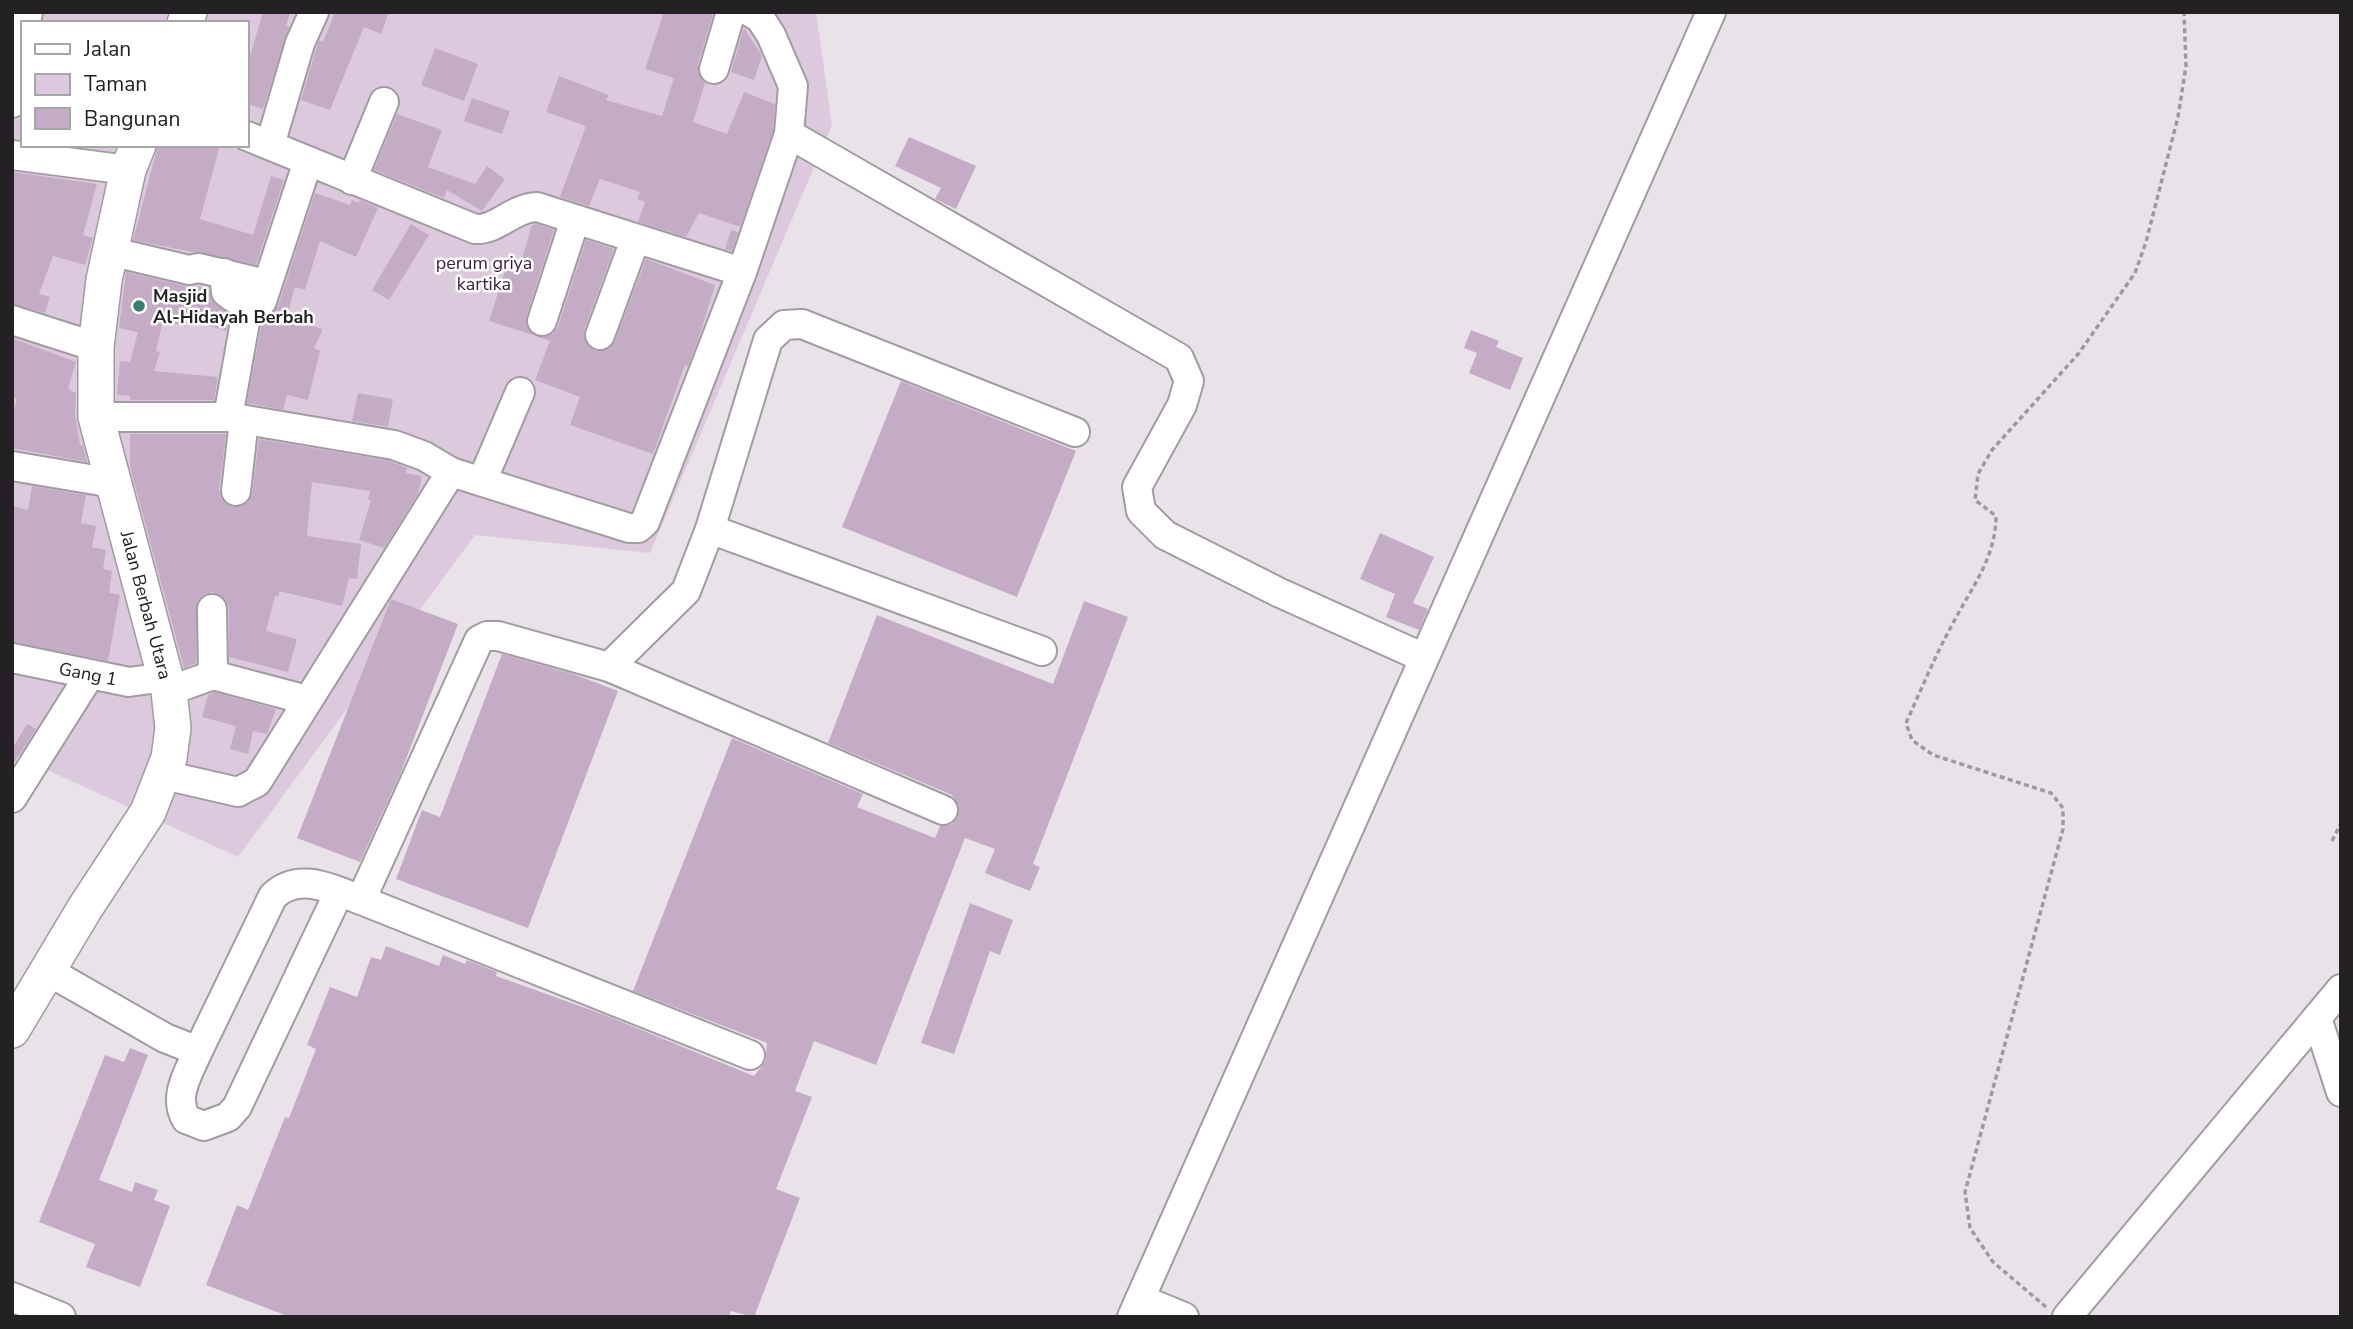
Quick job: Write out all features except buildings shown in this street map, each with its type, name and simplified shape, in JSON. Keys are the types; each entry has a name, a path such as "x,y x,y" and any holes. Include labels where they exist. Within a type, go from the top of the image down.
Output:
{"main road":[{"name":"Jalan Berbah Utara","path":"12,1030 148,812 164,775 173,728 167,684 96,417 96,347 109,251 133,158"}],"street":[{"path":"314,12 258,140 475,229 491,227 523,207 537,207 742,272"},
{"path":"714,69 731,12"},
{"path":"96,417 236,419 394,445 424,456 451,472 595,519 638,527 649,514 742,272 789,134 793,86 771,35 760,18 750,12"},
{"path":"1184,1317 1136,1308 1422,657 1711,12"},
{"path":"12,103 21,52"},
{"path":"352,180 384,102"},
{"path":"789,134 1179,358 1189,381 1182,405 1137,487 1141,511 1165,535 1278,592 1422,657"},
{"path":"12,155 133,158"},
{"path":"225,273 226,292 248,305 262,301 308,161"},
{"path":"542,321 575,220"},
{"path":"600,335 635,240"},
{"path":"109,251 189,270 199,268 225,273 266,284"},
{"path":"236,491 236,419 248,305"},
{"path":"12,320 96,347"},
{"path":"609,667 686,591 710,529 768,340 784,325 802,324 1074,432"},
{"path":"482,481 520,392"},
{"path":"12,466 113,483"},
{"path":"164,775 238,792 257,782 451,472"},
{"path":"710,529 1042,651"},
{"path":"212,609 213,674 307,700"},
{"path":"750,1055 350,896 318,884 299,883 283,886 273,896 198,1051 180,1093 180,1108 186,1119 204,1126 228,1117 237,1107 350,896 479,640 487,636 498,636 609,667 943,810"},
{"name":"Gang 1","path":"12,658 89,676 129,682 167,684 213,674"},
{"path":"12,798 89,676"},
{"path":"48,971 165,1038 198,1051"},
{"path":"2058,1313 2341,989"},
{"path":"2317,1018 2341,1092"},
{"path":"24,1307 61,1317"}],"path":[{"path":"2058,1313 1993,1262 1970,1228 1965,1192 2063,829 2063,808 2051,793 1933,755 1912,740 1906,723 1952,626 1988,561 1996,538 1996,516 1975,500 1978,474 1993,450 2079,353 2135,273 2146,242 2178,117 2186,66 2184,12"},
{"path":"2332,841 2341,823"}],"green space":[{"name":"perum griya kartika","path":"12,12 816,12 832,125 650,553 475,535 238,857 12,754"}],"place":[{"name":"Masjid Al-Hidayah Berbah","path":"139,306"}]}
